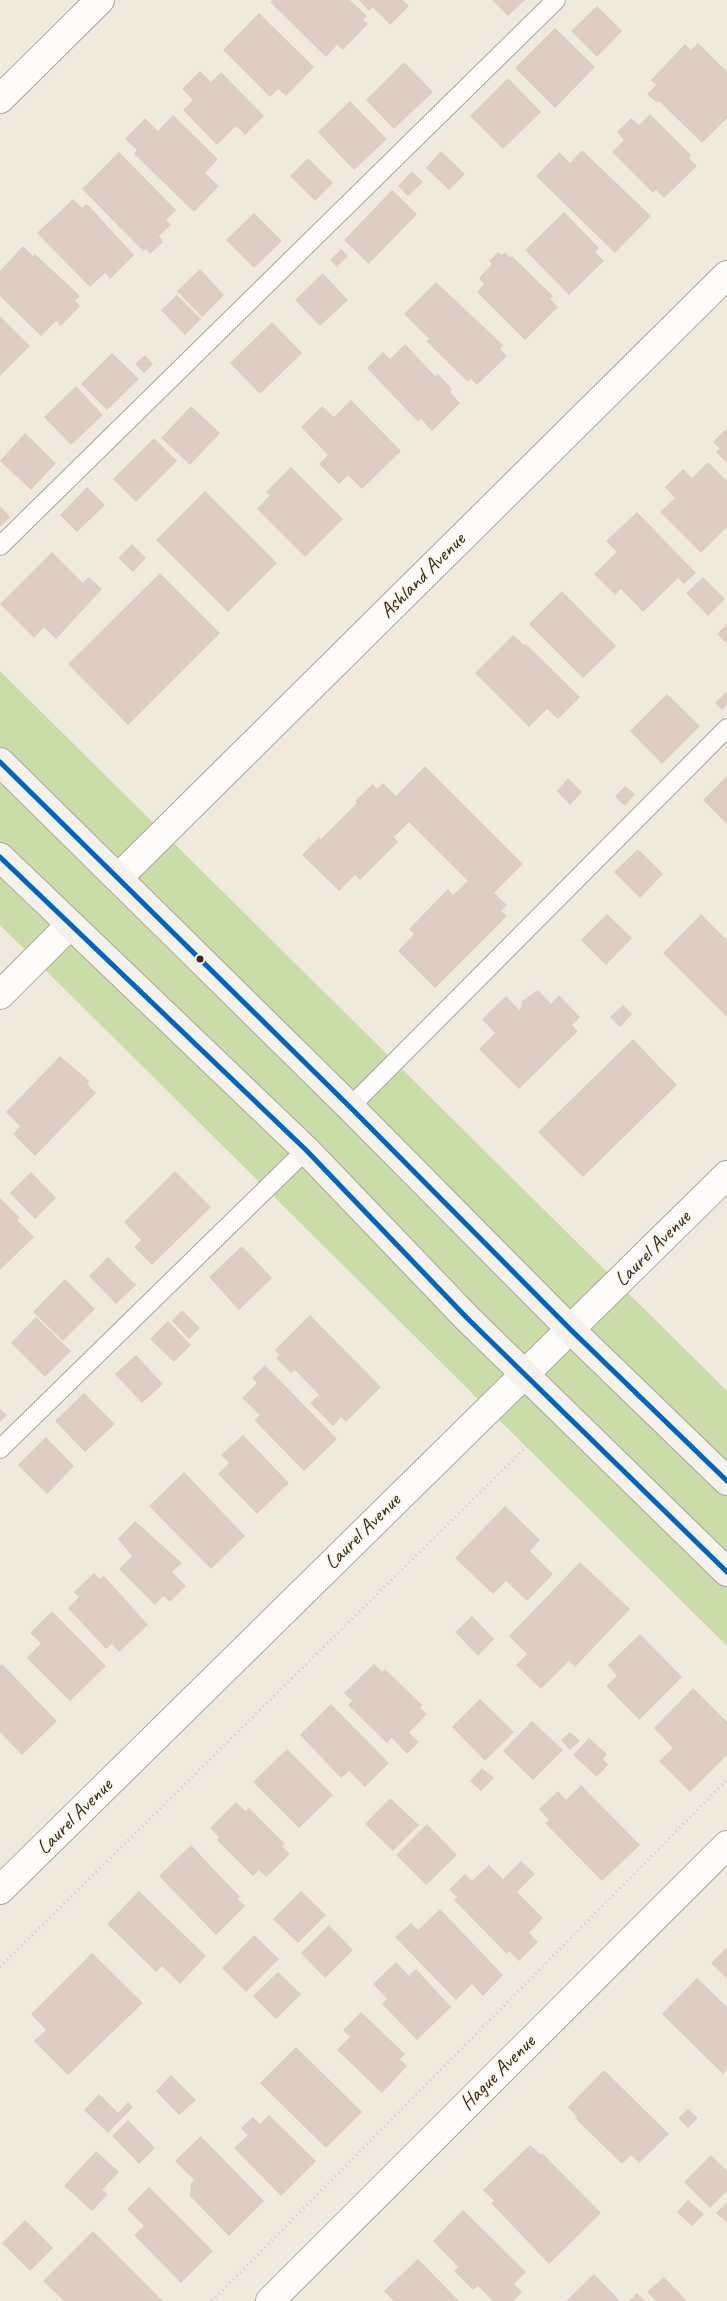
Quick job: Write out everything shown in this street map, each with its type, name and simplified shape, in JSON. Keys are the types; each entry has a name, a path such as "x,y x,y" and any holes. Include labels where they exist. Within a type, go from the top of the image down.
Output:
{"main road":[{"path":"0,762 350,1108 571,1330 727,1481"},
{"path":"0,857 306,1150 467,1318 727,1572"}],"street":[{"path":"0,99 100,0"},
{"name":"Ashland Avenue","path":"118,878 727,274"},
{"path":"0,995 70,925"},
{"name":"Laurel Avenue","path":"0,1890 727,1175"},
{"name":"Hague Avenue","path":"270,2301 727,1845"}],"lane":[{"path":"0,546 556,0"},
{"path":"350,1108 727,728"},
{"path":"0,1449 306,1150"}],"path":[{"path":"0,1967 523,1450 540,1429"},
{"path":"212,2301 727,1780"}],"green space":[{"path":"0,671 727,1391 727,1646 0,925"}],"building":[{"path":"273,0 350,0 367,16 363,20 368,24 343,50 337,45 326,57 270,2"},
{"path":"359,0 403,0 409,6 390,25 373,7 369,11"},
{"path":"492,0 525,0 508,16"},
{"path":"597,6 622,31 597,57 571,31"},
{"path":"259,13 314,67 286,96 278,89 270,97 223,50"},
{"path":"555,28 595,67 555,108 515,68"},
{"path":"698,43 727,72 727,118 702,143 659,101 657,103 647,94 656,85 651,80 685,44 691,50"},
{"path":"404,62 433,92 394,129 366,100"},
{"path":"200,71 211,82 221,72 264,116 245,135 236,126 217,145 183,110 193,100 182,89"},
{"path":"508,78 541,112 503,149 470,116"},
{"path":"350,101 387,139 354,170 318,132"},
{"path":"650,114 691,155 689,158 697,166 664,198 656,190 653,193 612,152 624,140 617,132 631,118 639,125"},
{"path":"173,115 218,159 205,173 219,186 194,212 134,154 137,150 125,139 145,118 158,131"},
{"path":"582,150 651,216 615,253 536,176 559,152 570,163"},
{"path":"441,151 465,174 449,190 426,168"},
{"path":"119,152 176,210 166,220 171,225 159,236 163,242 150,254 146,249 143,251 82,189"},
{"path":"308,158 333,183 315,201 290,176"},
{"path":"412,171 423,182 408,196 398,186"},
{"path":"392,190 417,214 369,264 344,240"},
{"path":"73,199 82,208 87,204 134,255 110,279 105,273 90,287 37,233"},
{"path":"564,212 599,248 595,252 604,261 569,295 525,250"},
{"path":"254,213 282,241 254,268 226,240"},
{"path":"23,246 33,256 35,254 80,296 75,301 80,306 61,326 56,321 41,336 0,296 0,271"},
{"path":"341,249 348,256 337,267 330,260"},
{"path":"498,252 502,255 505,252 510,258 512,256 553,296 550,299 558,307 525,340 477,292 484,284 479,278 492,264 489,261"},
{"path":"200,269 224,295 202,317 177,291"},
{"path":"323,273 348,300 320,326 295,300"},
{"path":"436,282 503,345 500,349 507,356 477,385 471,379 468,382 426,341 429,339 404,314"},
{"path":"177,295 201,319 185,335 161,310"},
{"path":"0,316 30,346 0,376"},
{"path":"272,322 302,353 260,394 230,363"},
{"path":"405,344 436,377 438,374 452,389 450,392 460,403 432,431 421,419 418,422 367,368 383,352 390,359"},
{"path":"112,353 139,379 107,410 81,384"},
{"path":"145,355 153,364 144,373 135,364"},
{"path":"76,386 103,415 71,445 44,417"},
{"path":"351,400 401,451 362,489 348,475 339,484 319,464 328,455 301,427 322,406 334,417"},
{"path":"191,406 220,433 190,465 161,438"},
{"path":"727,428 727,463 716,452 720,449 713,442"},
{"path":"25,433 56,463 31,490 0,461"},
{"path":"154,438 177,461 136,502 113,479"},
{"path":"708,462 727,481 727,527 701,553 660,512 675,498 665,487 683,469 692,478"},
{"path":"291,467 343,519 305,557 257,509 270,495 266,492"},
{"path":"87,487 105,505 77,532 60,515"},
{"path":"205,491 277,563 228,612 156,540"},
{"path":"0,506 10,517 0,527"},
{"path":"637,512 696,573 684,584 678,578 643,612 621,589 615,595 594,574 617,552 606,541"},
{"path":"132,544 146,558 133,572 118,558"},
{"path":"52,552 83,583 89,577 102,589 56,639 44,627 34,638 0,604"},
{"path":"160,573 220,633 128,725 68,664"},
{"path":"703,577 725,599 708,616 686,593"},
{"path":"562,591 616,646 583,678 529,624"},
{"path":"727,624 727,644 717,634"},
{"path":"513,635 524,645 526,644 580,697 558,719 547,709 529,727 475,673"},
{"path":"727,691 727,705 722,710 715,703"},
{"path":"667,694 700,726 662,764 630,731"},
{"path":"425,766 523,864 494,893 507,905 501,911 507,916 435,988 398,951 414,934 409,929 448,889 453,895 468,881 409,822 394,837 398,842 360,880 355,875 339,891 302,855 357,803 355,801 373,784 377,789 383,783 396,796"},
{"path":"727,776 727,824 703,800"},
{"path":"568,778 582,792 570,805 557,791"},
{"path":"625,786 635,794 625,806 615,797"},
{"path":"638,849 663,874 640,898 614,872"},
{"path":"607,914 632,938 606,965 581,940"},
{"path":"701,914 727,940 727,1017 663,953"},
{"path":"538,990 551,1004 559,995 580,1017 572,1025 578,1031 519,1089 479,1049 495,1033 482,1019 506,996 520,1011 522,1001"},
{"path":"623,1005 632,1014 620,1027 610,1017"},
{"path":"633,1039 677,1085 583,1177 538,1132"},
{"path":"60,1056 89,1081 87,1084 96,1093 35,1156 13,1134 20,1126 6,1112"},
{"path":"175,1171 211,1207 152,1265 134,1247 141,1240 124,1222"},
{"path":"31,1172 56,1198 35,1219 10,1193"},
{"path":"0,1198 20,1218 17,1220 34,1237 0,1270"},
{"path":"242,1246 272,1278 239,1310 209,1277"},
{"path":"108,1257 136,1285 116,1304 89,1276"},
{"path":"65,1279 95,1309 63,1341 33,1312"},
{"path":"182,1310 200,1328 189,1339 172,1321"},
{"path":"310,1315 381,1387 346,1422 341,1417 333,1426 310,1403 319,1395 295,1370 291,1373 276,1358 279,1355 275,1350"},
{"path":"36,1317 71,1351 45,1377 11,1343"},
{"path":"168,1321 191,1345 174,1362 150,1339"},
{"path":"136,1355 163,1384 142,1403 115,1374"},
{"path":"265,1365 337,1439 304,1471 254,1420 260,1415 242,1398 257,1383 252,1378"},
{"path":"84,1393 115,1424 85,1452 55,1421"},
{"path":"0,1409 7,1415 0,1422"},
{"path":"243,1435 289,1483 257,1514 218,1474 229,1463 221,1455"},
{"path":"46,1437 74,1466 47,1494 18,1465"},
{"path":"184,1472 245,1536 211,1569 149,1506"},
{"path":"505,1506 540,1540 530,1551 553,1574 527,1601 506,1581 493,1594 455,1558"},
{"path":"135,1521 182,1563 172,1572 186,1586 170,1602 163,1596 155,1605 119,1569 132,1556 118,1539"},
{"path":"580,1562 630,1609 575,1667 569,1661 541,1689 516,1665 527,1654 509,1636"},
{"path":"94,1573 100,1579 104,1576 148,1625 119,1652 112,1644 106,1649 68,1608 79,1597 74,1592"},
{"path":"52,1611 106,1666 70,1701 27,1658 41,1643 30,1633"},
{"path":"472,1616 494,1639 478,1656 455,1632"},
{"path":"640,1634 682,1677 639,1720 606,1686 617,1676 608,1665"},
{"path":"2,1664 57,1721 22,1755 0,1732 0,1666"},
{"path":"374,1664 382,1672 385,1669 422,1705 420,1708 427,1714 409,1733 419,1742 407,1754 392,1738 387,1743 348,1705 352,1701 344,1693"},
{"path":"693,1688 727,1722 727,1755 690,1792 659,1761 673,1748 654,1728"},
{"path":"480,1699 514,1732 485,1761 452,1727"},
{"path":"331,1704 389,1763 365,1787 349,1771 341,1778 300,1735"},
{"path":"532,1721 563,1750 533,1780 503,1751"},
{"path":"570,1732 580,1741 570,1750 561,1740"},
{"path":"589,1738 607,1754 603,1759 608,1765 597,1777 573,1755"},
{"path":"287,1749 333,1795 299,1828 253,1782"},
{"path":"482,1768 494,1778 481,1791 470,1781"},
{"path":"581,1785 640,1845 602,1881 545,1823 549,1820 539,1809 558,1791 566,1800"},
{"path":"390,1798 419,1825 393,1851 365,1824"},
{"path":"236,1802 245,1811 249,1808 285,1844 282,1846 290,1854 266,1877 259,1870 253,1876 217,1840 219,1837 210,1828"},
{"path":"427,1824 457,1855 426,1885 396,1855"},
{"path":"191,1845 240,1897 238,1899 245,1906 216,1935 159,1876"},
{"path":"521,1861 535,1874 517,1892 543,1918 529,1933 538,1942 519,1961 509,1951 507,1954 454,1900 457,1897 449,1890 465,1874 472,1881 489,1865 503,1879"},
{"path":"139,1891 206,1956 180,1984 162,1966 156,1972 107,1924"},
{"path":"301,1891 326,1915 298,1943 273,1919"},
{"path":"440,1909 503,1975 483,1996 472,1984 456,2000 395,1937 411,1923 418,1930"},
{"path":"329,1925 353,1950 325,1978 301,1953"},
{"path":"254,1935 279,1959 246,1992 222,1968"},
{"path":"727,1947 727,1979 711,1963"},
{"path":"92,1953 143,2003 68,2075 34,2041 46,2030 31,2014"},
{"path":"396,1962 409,1976 416,1969 451,2007 417,2040 382,2004 387,1999 373,1984"},
{"path":"278,1972 301,1994 276,2019 253,1996"},
{"path":"697,1978 727,2007 727,2069 723,2074 662,2014"},
{"path":"361,2012 405,2054 400,2059 407,2066 382,2093 337,2050 350,2037 343,2030"},
{"path":"296,2047 362,2112 326,2148 260,2083"},
{"path":"604,2070 669,2134 639,2163 631,2155 622,2164 576,2119 577,2117 568,2107"},
{"path":"171,2075 196,2100 179,2115 156,2091"},
{"path":"99,2094 118,2113 128,2102 133,2107 108,2133 84,2110"},
{"path":"688,2109 698,2118 688,2128 678,2118"},
{"path":"269,2115 316,2161 281,2196 234,2148 248,2135 241,2128 253,2117 260,2124"},
{"path":"128,2120 155,2148 139,2164 112,2136"},
{"path":"201,2136 264,2201 229,2236 190,2196 191,2183 194,2180 175,2161"},
{"path":"530,2145 540,2154 542,2153 601,2213 549,2264 491,2203 494,2201 483,2190"},
{"path":"96,2151 119,2172 102,2190 108,2194 92,2211 64,2186"},
{"path":"711,2155 727,2171 727,2191 710,2208 684,2182"},
{"path":"149,2187 213,2251 181,2283 134,2235 144,2226 127,2209"},
{"path":"688,2200 704,2214 692,2226 677,2212"},
{"path":"727,2202 727,2223 716,2213"},
{"path":"463,2210 526,2272 514,2284 522,2292 513,2301 493,2301 478,2286 473,2290 454,2271 458,2267 433,2241"},
{"path":"25,2220 53,2248 30,2271 2,2243"},
{"path":"93,2231 163,2301 64,2301 43,2281"},
{"path":"418,2259 459,2301 394,2301 384,2291"},
{"path":"594,2274 620,2301 566,2301"},
{"path":"664,2277 687,2301 656,2301 647,2292"},
{"path":"637,2293 645,2301 629,2301"}],"transit line":[{"path":"0,762 350,1107 571,1330 727,1481"},
{"path":"0,857 306,1150 467,1318 727,1572"}]}
